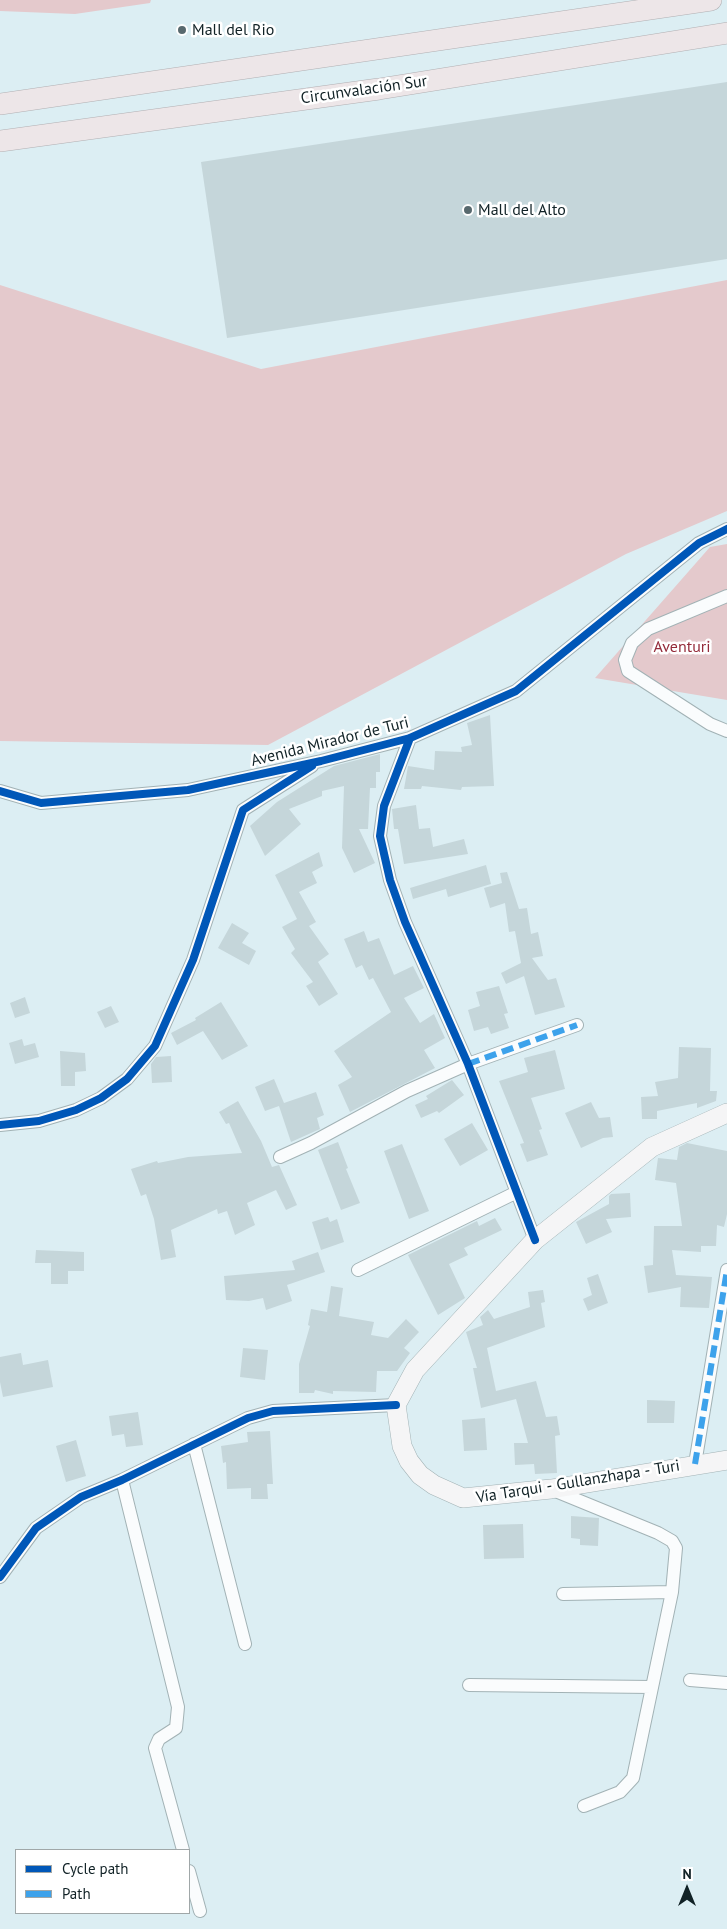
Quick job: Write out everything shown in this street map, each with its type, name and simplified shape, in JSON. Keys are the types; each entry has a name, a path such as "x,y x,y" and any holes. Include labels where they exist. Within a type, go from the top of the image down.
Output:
{"highway":[{"path":"0,104 711,0"},
{"name":"Circunvalación Sur","path":"0,140 379,89 727,32"}],"main road":[{"path":"396,1405 415,1370 535,1240 652,1147 727,1113"},
{"name":"Vía Tarqui - Gullanzhapa - Turi","path":"396,1405 402,1446 409,1461 420,1475 450,1494 463,1498 551,1489 727,1460"}],"street":[{"name":"Avenida Mirador de Turi","path":"0,791 41,803 188,790 321,761 410,738 516,691 699,543 727,530"},
{"path":"727,596 648,629 632,643 625,660 628,671 710,724 727,731"},
{"path":"410,738 384,806 380,836 390,880 405,922 468,1064 535,1240"},
{"path":"0,1125 39,1121 76,1110 101,1098 127,1079 155,1046 193,960 243,810 321,761"},
{"path":"280,1157 311,1144 407,1091 468,1064 577,1025"},
{"path":"358,1270 516,1192"},
{"path":"695,1464 727,1270"},
{"path":"1,1571 36,1528 81,1497 122,1480 248,1418 273,1412 396,1405"},
{"path":"194,1444 245,1644"},
{"path":"122,1480 178,1707 176,1728 159,1739 155,1748 183,1849"},
{"path":"551,1489 658,1533 672,1541 676,1548 677,1561 672,1592 633,1778 620,1792 584,1806"},
{"path":"563,1594 672,1592"},
{"path":"690,1680 727,1683"},
{"path":"469,1685 652,1687"},
{"path":"190,1875 200,1911"}],"green space":[{"path":"0,0 151,0 150,3 75,14 0,11"},
{"path":"727,280 727,511 626,554 268,745 0,741 0,285 261,369"},
{"name":"Aventuri","path":"727,544 727,700 595,678 710,547"}],"building":[{"name":"Mall del Alto","path":"727,82 727,259 227,338 201,162"},
{"path":"490,715 494,786 462,787 461,790 422,786 421,789 404,789 408,766 434,770 435,751 462,752 461,747 472,745 467,723"},
{"path":"380,754 380,772 376,772 376,788 370,788 368,829 359,829 375,863 354,873 342,848 344,786 322,791 322,796 289,809 301,824 265,856 250,826 277,802 334,766"},
{"path":"416,805 419,829 430,828 433,847 464,839 468,854 404,864 398,829 394,829 392,809"},
{"path":"319,852 323,866 312,872 317,883 299,892 316,922 309,926 329,954 318,962 338,994 319,1006 306,986 313,982 291,953 295,949 282,927 297,919 275,875"},
{"path":"486,865 491,884 448,897 446,889 413,899 410,888"},
{"path":"507,872 519,909 527,908 531,934 538,932 543,956 532,958 548,980 556,978 565,1007 535,1015 524,976 506,984 501,973 521,963 515,931 509,932 505,903 490,908 484,888 502,883 500,873"},
{"path":"232,923 249,933 242,943 256,951 249,965 218,948"},
{"path":"364,931 368,942 379,938 394,975 413,966 424,988 404,998 420,1023 434,1014 445,1038 424,1050 435,1068 350,1112 338,1085 352,1077 334,1051 391,1012 373,978 369,980 362,965 356,968 344,939"},
{"path":"499,986 508,1013 504,1014 509,1028 491,1034 488,1027 474,1031 468,1010 480,1006 476,992"},
{"path":"25,997 30,1013 15,1018 10,1003"},
{"path":"221,1002 248,1046 222,1060 203,1031 177,1045 171,1033 196,1020 195,1018"},
{"path":"111,1006 119,1022 105,1028 97,1012"},
{"path":"22,1039 24,1046 35,1043 39,1057 15,1064 9,1043"},
{"path":"679,1047 711,1048 710,1091 717,1091 716,1101 697,1108 697,1103 657,1111 657,1119 642,1119 641,1097 658,1096 655,1082 678,1078"},
{"path":"555,1050 565,1089 531,1098 542,1129 539,1130 548,1155 527,1162 520,1144 524,1143 499,1081 528,1072 524,1058"},
{"path":"60,1051 85,1053 86,1071 75,1072 75,1086 61,1086"},
{"path":"171,1056 172,1082 152,1083 151,1064 156,1057"},
{"path":"274,1079 284,1103 316,1092 324,1115 317,1118 320,1129 291,1142 279,1106 265,1111 255,1087"},
{"path":"452,1080 464,1095 439,1113 437,1111 421,1118 415,1105 428,1099 426,1096"},
{"path":"238,1101 261,1141 272,1167 279,1165 297,1205 286,1210 276,1190 247,1203 255,1225 235,1235 227,1211 218,1214 217,1209 171,1230 176,1257 161,1260 154,1219 146,1194 141,1196 131,1169 157,1161 158,1163 188,1157 242,1153 229,1123 226,1124 219,1112"},
{"path":"591,1102 599,1118 610,1117 613,1137 603,1138 581,1148 565,1113"},
{"path":"472,1123 488,1150 460,1166 444,1139"},
{"path":"338,1142 348,1168 346,1169 360,1203 341,1210 318,1150"},
{"path":"687,1143 727,1151 727,1214 724,1227 717,1225 716,1246 701,1246 701,1252 672,1250 676,1275 712,1277 709,1308 680,1307 681,1287 648,1293 644,1266 653,1265 654,1226 682,1226 676,1183 655,1180 658,1158 677,1160 679,1147"},
{"path":"402,1144 429,1211 409,1219 384,1151"},
{"path":"630,1193 631,1217 606,1219 612,1232 586,1244 576,1222 609,1204 609,1196 611,1194"},
{"path":"328,1217 330,1222 337,1219 344,1242 321,1250 312,1222"},
{"path":"495,1218 502,1230 464,1248 468,1255 449,1264 465,1298 438,1315 408,1255 477,1221 479,1226"},
{"path":"36,1250 84,1252 84,1271 68,1271 68,1284 51,1284 51,1263 35,1263"},
{"path":"318,1252 325,1272 287,1285 292,1301 266,1310 263,1298 249,1301 226,1300 224,1276 295,1270 292,1261"},
{"path":"598,1274 608,1303 588,1311 583,1299 592,1295 587,1278"},
{"path":"331,1286 343,1288 339,1316 374,1322 371,1335 388,1338 406,1319 419,1332 404,1348 410,1353 397,1371 377,1371 376,1392 333,1391 333,1394 315,1390 314,1393 299,1393 299,1364 310,1326 308,1325 311,1309 327,1312"},
{"path":"543,1290 545,1302 541,1303 545,1327 487,1348 496,1391 536,1381 546,1417 557,1416 560,1435 555,1436 557,1473 535,1474 534,1464 515,1465 514,1443 528,1443 516,1399 481,1408 473,1368 477,1368 466,1332 483,1325 480,1317 488,1310 494,1319 530,1307 528,1292"},
{"path":"243,1348 268,1350 265,1380 240,1377"},
{"path":"21,1353 23,1365 48,1360 53,1387 3,1397 0,1382 0,1357"},
{"path":"647,1400 675,1401 674,1423 647,1423"},
{"path":"138,1412 143,1445 126,1447 124,1434 112,1436 109,1416"},
{"path":"485,1418 487,1450 464,1451 462,1420"},
{"path":"270,1431 273,1484 267,1484 268,1499 251,1499 251,1488 227,1489 226,1462 223,1463 221,1446 248,1442 247,1432"},
{"path":"76,1440 86,1476 66,1482 56,1446"},
{"path":"571,1516 599,1518 598,1546 580,1545 580,1539 571,1538"},
{"path":"523,1524 524,1558 484,1559 483,1525"}],"marked path":[{"path":"468,1064 577,1025"},
{"path":"695,1464 727,1270"}],"cycle path":[{"path":"0,791 41,803 188,790 321,761 410,738 516,691 699,543 727,529"},
{"path":"410,738 384,806 380,836 390,880 405,922 468,1064 535,1240"},
{"path":"0,1125 39,1121 76,1110 101,1098 127,1079 155,1046 193,960 243,810 312,766"},
{"path":"0,1577 36,1528 81,1497 122,1480 248,1418 273,1411 396,1405"}],"place":[{"name":"Mall del Rio","path":"182,30"},
{"name":"Mall del Alto","path":"468,210"}]}
